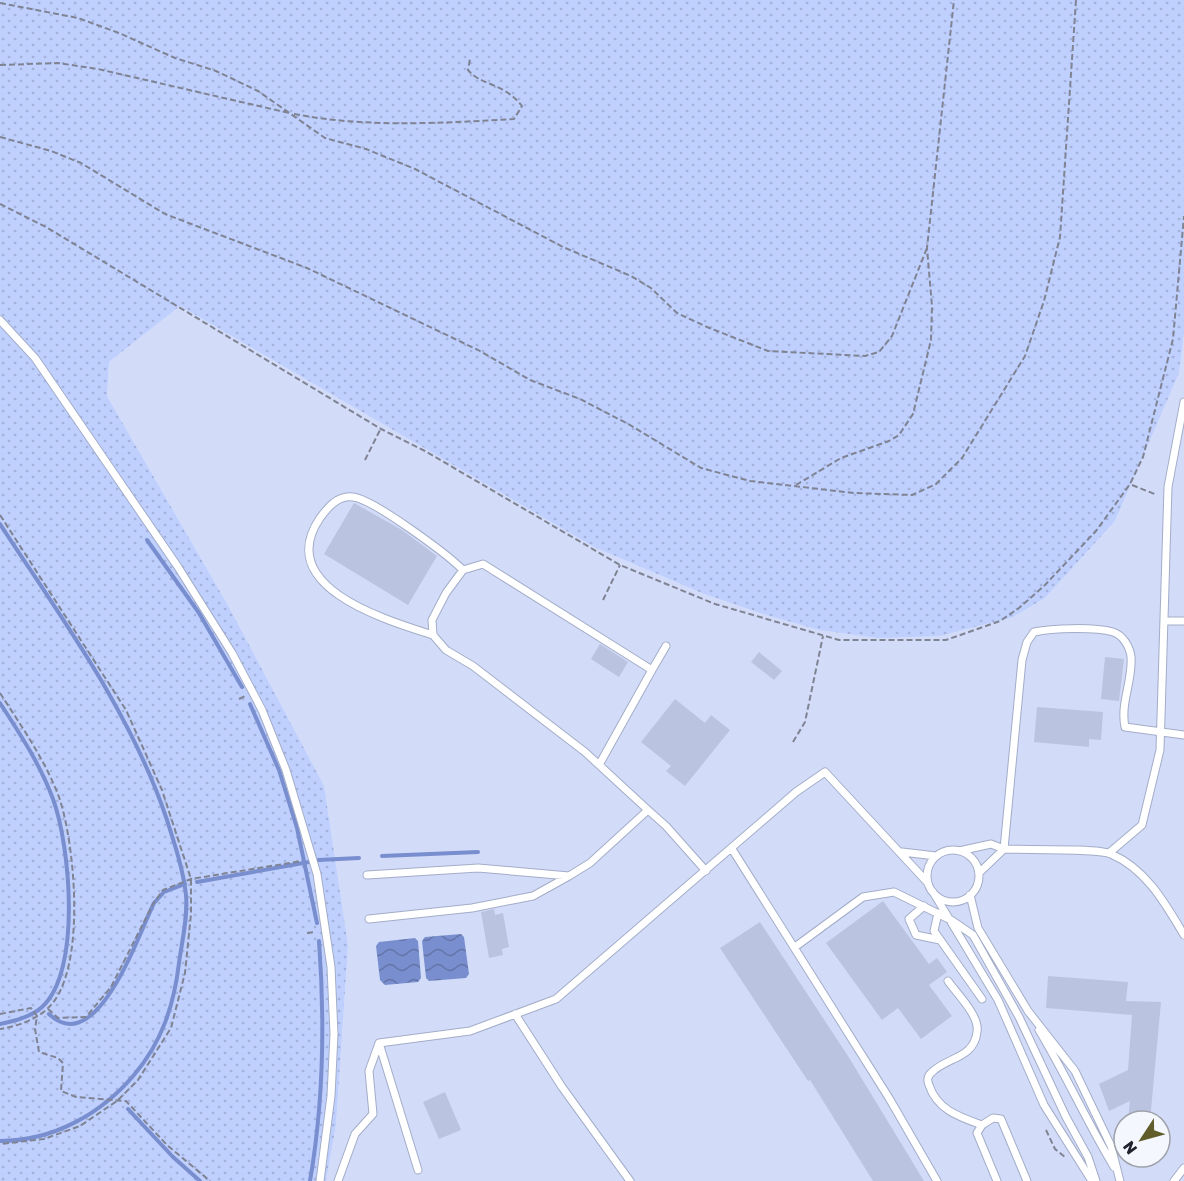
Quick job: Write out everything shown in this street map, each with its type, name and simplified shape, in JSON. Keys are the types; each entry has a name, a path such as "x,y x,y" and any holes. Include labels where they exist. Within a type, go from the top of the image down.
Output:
{"lane":[{"path":"0,320 35,358 178,567 232,653 262,710 286,770 313,860 327,931 334,1034 331,1096 320,1181"},
{"path":"1109,853 1142,825 1160,750 1167,501 1184,402"},
{"path":"463,570 438,547 359,498 343,497 335,501 313,530 308,542 311,563 332,590 366,612 433,635 446,650 473,666 526,705 599,765 666,826 706,871"},
{"path":"433,635 432,620 446,592 463,570 483,564 652,670"},
{"path":"1164,621 1184,621"},
{"path":"933,892 947,901 955,902 970,895 975,889 979,873 1004,849 1022,660 1027,642 1034,632 1052,628 1114,632 1126,641 1131,657 1123,717 1125,727 1184,735"},
{"path":"599,765 666,646"},
{"path":"379,1043 470,1031 556,999 796,792 825,772 902,852 928,883 998,1000 1044,1105 1094,1181"},
{"path":"369,919 471,908 533,896 590,863 648,810"},
{"path":"902,852 936,856 951,850 958,851 991,844 1004,849 1109,853 1145,878 1164,900 1184,935"},
{"path":"732,849 795,947 937,1181"},
{"path":"958,851 972,859 979,873"},
{"path":"928,883 928,869 936,856"},
{"path":"367,875 478,868 569,876"},
{"path":"795,947 863,897 894,892 951,920 973,935 1019,1017 1066,1117 1088,1157 1094,1181"},
{"path":"970,895 978,927 1028,1011 1075,1071 1111,1146 1119,1178"},
{"path":"924,906 912,914 909,919 911,927 916,935 940,940"},
{"path":"938,913 934,931 982,999"},
{"path":"948,981 977,1022 978,1032 969,1051 928,1075 927,1082 940,1105 982,1125"},
{"path":"515,1014 562,1087 630,1181"},
{"path":"379,1043 418,1170"},
{"path":"338,1181 355,1134 373,1114 369,1071 379,1043"},
{"path":"998,1181 976,1133 982,1125 993,1118 1001,1119 1026,1181"},
{"path":"1174,1181 1184,1168"}],"path":[{"path":"795,485 841,458 889,441 899,435 913,414 931,339 932,306 927,248 954,0"},
{"path":"0,137 51,151 81,163 165,214 307,268 478,350 530,380 580,399 630,425 702,468 750,481 854,493 912,495 936,484 962,458 1002,398 1025,356 1044,301 1060,237 1076,0"},
{"path":"0,3 43,9 119,33 175,58 216,71 258,91 325,138 366,149 415,170 563,247 631,276 651,288 677,313 768,351 865,356 879,352 892,336 927,248"},
{"path":"0,64 58,63 98,69 334,122 433,125 514,119 522,106 511,92 474,77 468,70 470,58"},
{"path":"0,204 46,227 381,429 425,451 620,565 714,604 839,640 946,640 1000,621 1019,608 1060,570 1096,531 1130,484 1143,457 1173,339 1184,216"},
{"path":"365,460 381,429"},
{"path":"1130,484 1167,501"},
{"path":"0,514 126,710 162,790 191,879 192,914 184,973 171,1028 138,1080 117,1101 80,1126 44,1139 0,1144"},
{"path":"603,600 620,565"},
{"path":"793,742 805,722 823,636"},
{"path":"0,693 39,754 59,798 75,878 71,943 66,974 59,993 48,1009 35,1014 17,1026 0,1029"},
{"path":"48,1009 58,1018 86,1017 111,987 148,913 163,890 191,879 313,860"},
{"path":"0,1014 31,1008 35,1014 39,1052 58,1058 63,1063 61,1091 76,1097 126,1101 167,1145 210,1181"}],"shaded area":[{"path":"0,0 1184,0 1184,333 1179,373 1115,521 1045,598 1013,617 939,636 877,638 819,630 763,614 704,594 594,547 180,306 109,362 107,396 226,602 324,786 348,946 336,1125 326,1181 0,1181"},
{"path":"180,306 594,547 704,594 763,614 819,630 877,638 1013,617 1045,598 1115,521 1179,373 1184,333 1184,1181 326,1181 336,1125 348,946 226,602 107,396 109,362"}],"water":[{"path":"461,934 464,937 469,974 466,978 429,981 426,978 422,941 425,937"},
{"path":"415,938 418,941 421,978 418,982 385,985 380,980 376,946 379,942"}],"building":[{"path":"354,503 402,530 437,556 408,605 324,554"},
{"path":"600,644 628,662 619,677 591,659"},
{"path":"759,652 782,671 774,680 751,662"},
{"path":"1105,657 1124,659 1119,701 1101,699"},
{"path":"675,699 705,723 711,715 730,730 685,786 666,771 671,766 641,742"},
{"path":"1037,707 1103,712 1101,740 1089,739 1089,747 1034,742"},
{"path":"883,901 929,964 937,958 947,972 929,985 952,1016 921,1039 898,1008 882,1020 826,943"},
{"path":"494,909 495,915 503,913 509,947 502,949 503,955 489,958 481,912"},
{"path":"760,922 848,1056 924,1181 873,1181 810,1080 808,1081 720,948"},
{"path":"1048,976 1128,982 1126,1001 1161,1002 1151,1109 1129,1109 1130,1101 1109,1111 1099,1084 1128,1070 1132,1015 1046,1008"},
{"path":"445,1092 461,1130 439,1139 423,1102"}],"waterway":[{"path":"0,524 71,631 115,704 134,742 167,820 181,866 186,903 177,979 170,1008 159,1036 134,1075 107,1102 74,1123 39,1136 0,1141"},
{"path":"147,540 199,613 242,687"},
{"path":"0,703 36,761 53,799 64,846 69,907 68,937 63,966 55,990 38,1010 22,1018 0,1024"},
{"path":"250,704 279,770 297,828 317,923"},
{"path":"382,856 478,852"},
{"path":"318,860 359,858"},
{"path":"197,882 309,862"},
{"path":"49,1014 67,1024 84,1020 99,1007 114,987 127,963 154,903 164,892 185,884"},
{"path":"310,1181 321,1091 322,1001 319,941"},
{"path":"128,1109 173,1157 200,1181"}]}
